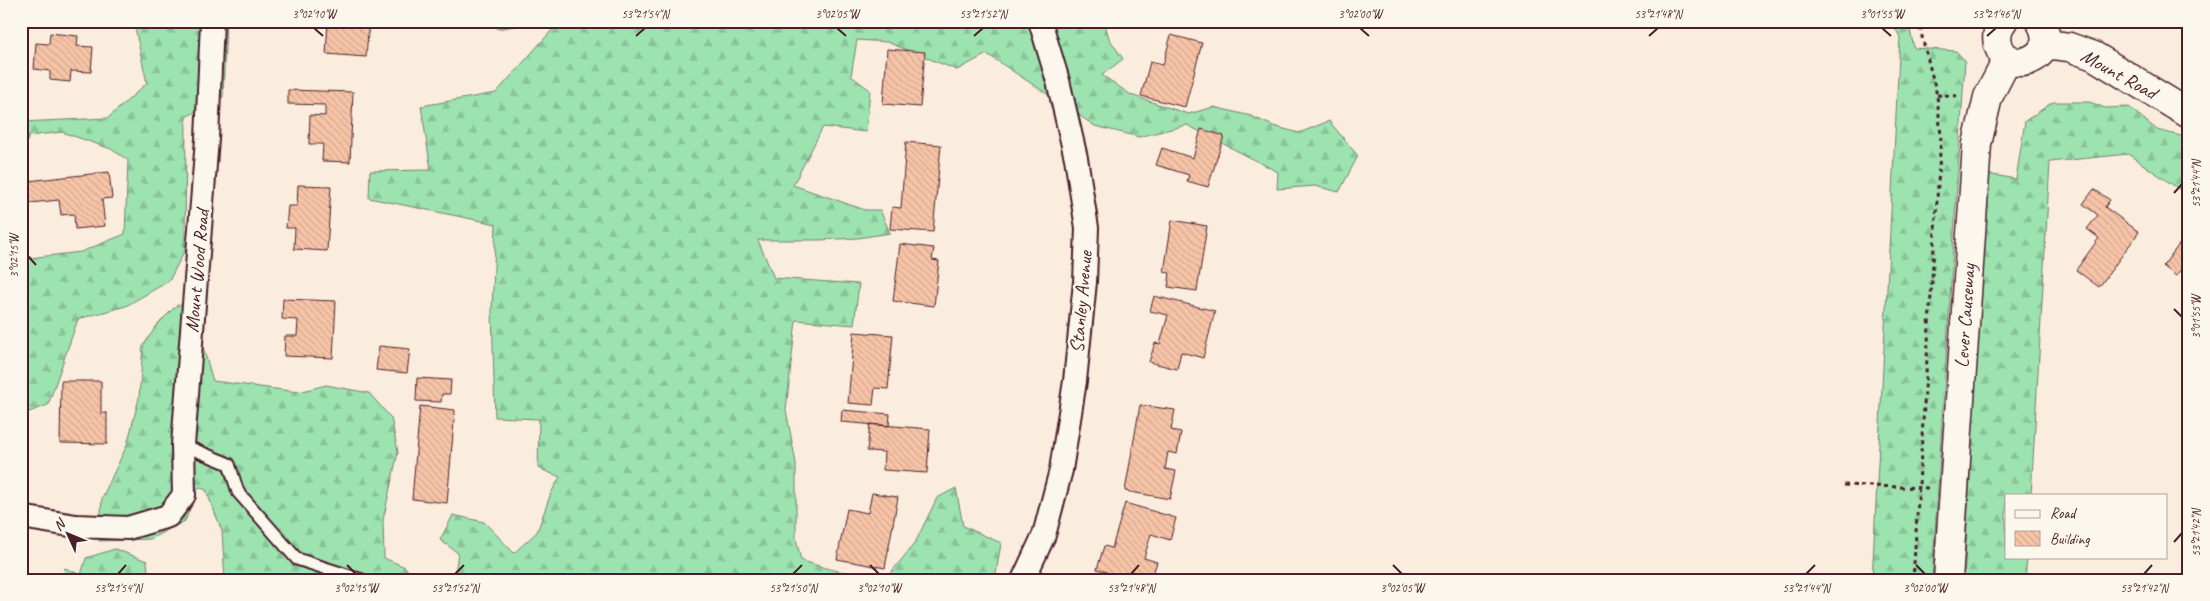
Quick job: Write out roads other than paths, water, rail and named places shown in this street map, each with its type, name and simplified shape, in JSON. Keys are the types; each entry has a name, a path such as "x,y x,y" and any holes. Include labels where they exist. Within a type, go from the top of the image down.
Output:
{"street":[{"name":"Mount Wood Road","path":"21,517 76,526 128,528 168,516 184,495 183,445 207,140 212,21"},
{"name":"Stanley Avenue","path":"1023,580 1044,535 1061,470 1077,361 1085,282 1087,228 1076,158 1058,81 1040,21"},
{"path":"2003,21 1997,39 1998,46 2008,58 2023,62 2030,60 2042,51 2043,32"},
{"name":"Mount Road","path":"2043,32 2069,47 2094,56 2189,114"},
{"name":"Lever Causeway","path":"1948,580 1977,144 1988,97 2008,58"}],"lane":[{"path":"183,445 229,464 238,492 297,559 362,580"}]}
